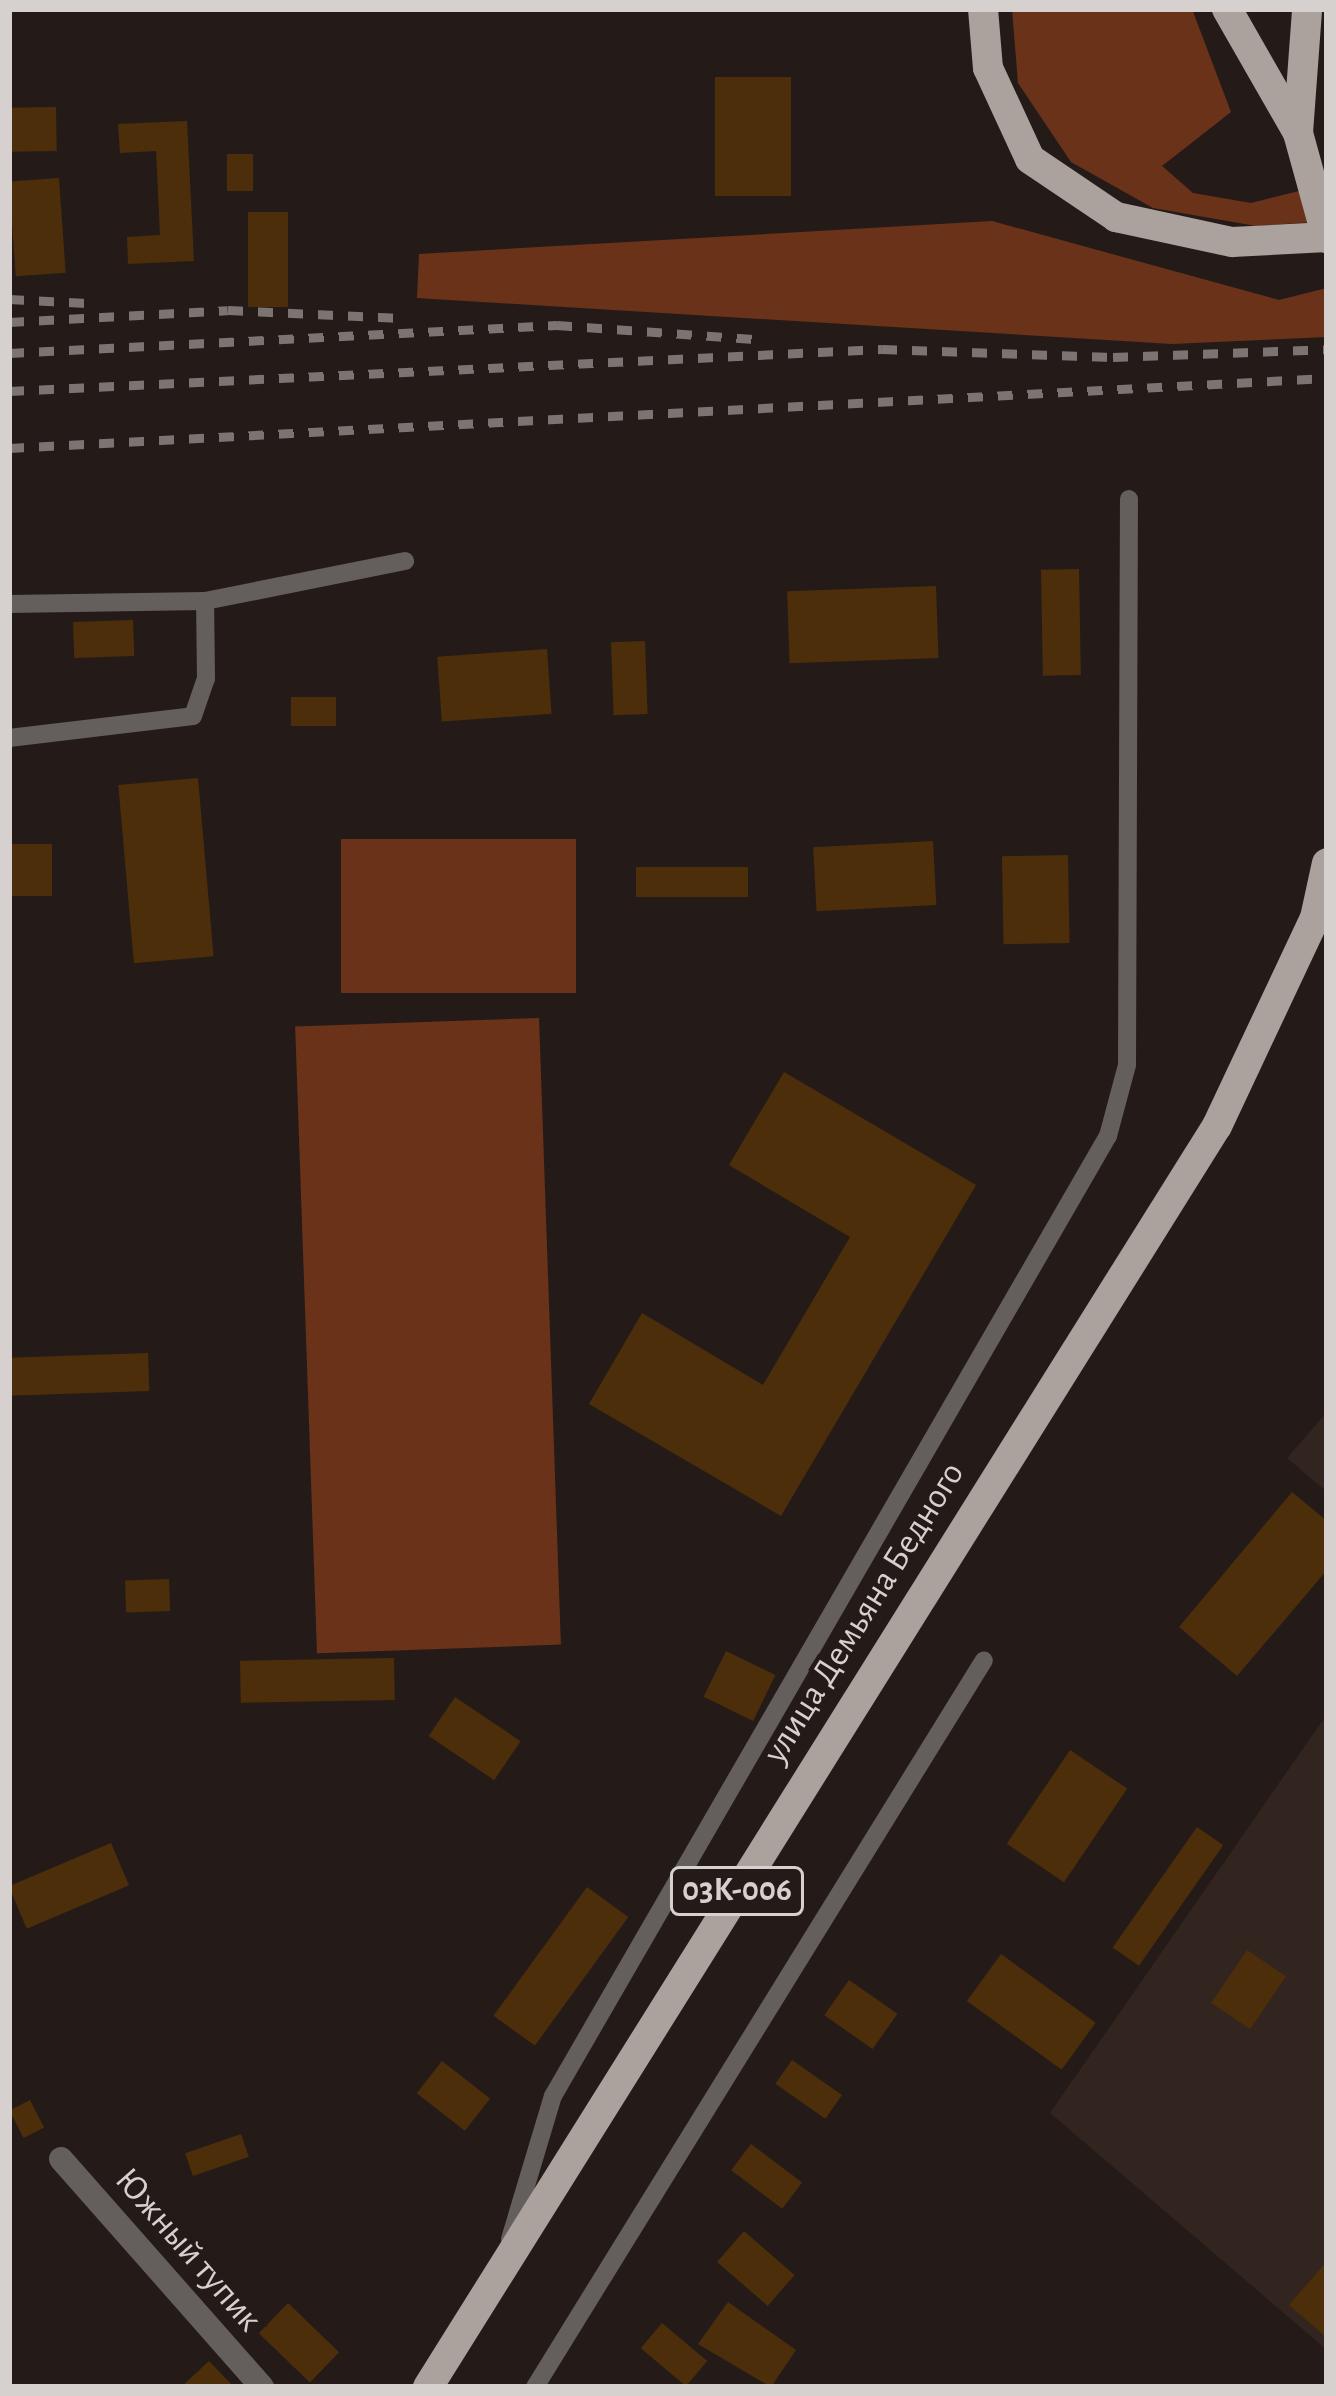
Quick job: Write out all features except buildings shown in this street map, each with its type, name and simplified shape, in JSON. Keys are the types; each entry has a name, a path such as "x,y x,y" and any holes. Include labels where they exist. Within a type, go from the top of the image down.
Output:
{"main road":[{"path":"983,9 988,68 1030,159 1116,217 1232,242 1327,238 1298,133 1227,9"},
{"path":"1298,133 1307,9"},
{"name":"улица Демьяна Бедного","path":"428,2387 1216,1126 1315,918 1327,863"}],"street":[{"name":"Южный тупик","path":"61,2159 262,2387"}],"lane":[{"path":"500,2272 553,2096 1108,1136 1126,1065 1129,499"},
{"path":"9,604 205,601 405,561"},
{"path":"9,738 193,716 206,679 205,601"},
{"path":"535,2387 984,1660"}],"shaded area":[{"path":"1012,9 1192,9 1231,112 1162,166 1193,193 1251,203 1327,184 1327,221 1256,226 1153,208 1071,162 1018,83"},
{"path":"992,221 1279,300 1327,288 1327,337 1172,344 417,298 419,254"},
{"path":"341,839 576,839 576,993 341,993"},
{"path":"539,1018 561,1645 317,1653 295,1027"},
{"path":"1327,1412 1327,1492 1287,1458"},
{"path":"1327,1714 1327,2350 1050,2113"}],"railway":[{"path":"9,299 87,303"},
{"path":"9,322 228,310 402,318"},
{"path":"9,353 557,325 764,340"},
{"path":"9,391 882,349 1113,357 1327,349"},
{"path":"9,448 1327,378"}]}
